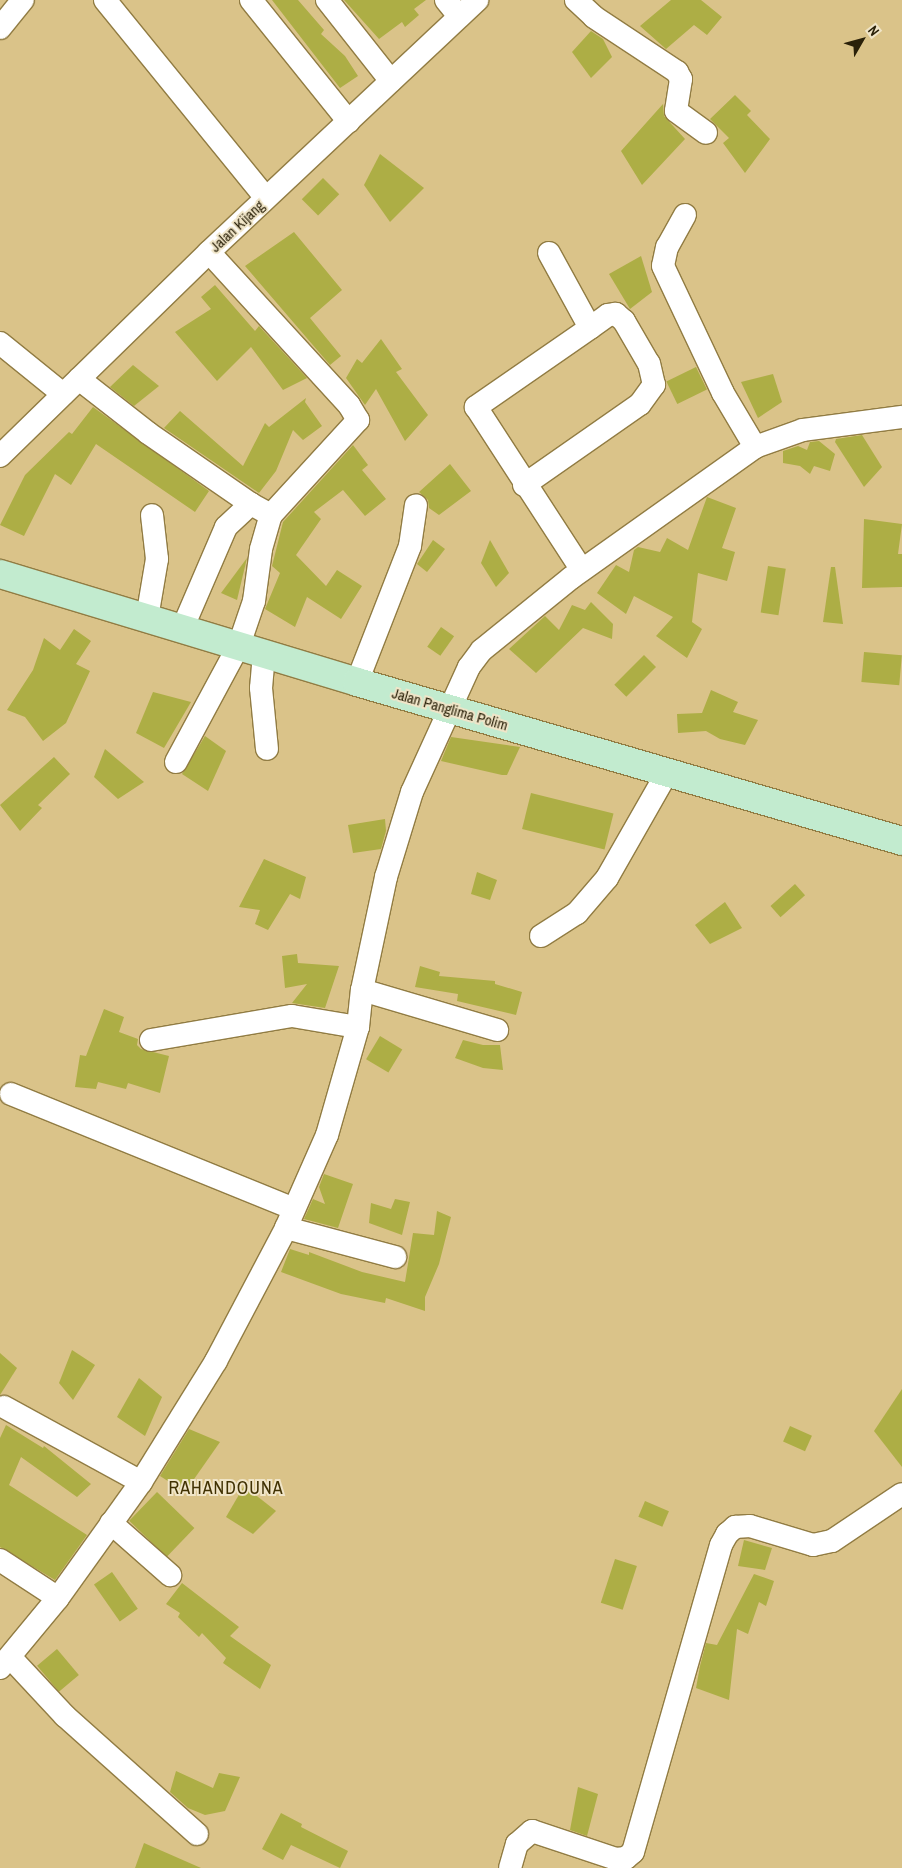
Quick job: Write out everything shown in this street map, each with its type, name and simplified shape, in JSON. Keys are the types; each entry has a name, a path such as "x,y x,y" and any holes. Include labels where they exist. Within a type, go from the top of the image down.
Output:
{"street":[{"path":"2,22 23,0"},
{"path":"105,0 266,198"},
{"path":"251,0 349,122"},
{"path":"328,0 391,81"},
{"name":"Jalan Kijang","path":"0,456 209,252 391,81 453,8 477,0"},
{"path":"576,0 594,18 677,72 680,79 676,111 706,133"},
{"path":"685,214 667,247 663,266 723,392 755,447"},
{"path":"176,762 239,645 254,601 261,550 271,515 356,425 358,415 209,252"},
{"path":"549,253 590,328"},
{"path":"524,485 640,404 654,385 649,364 624,321 616,314 608,316 476,407 524,485 582,570"},
{"path":"0,343 148,433 250,504 271,515"},
{"path":"197,1834 5,1662 58,1598 141,1482 216,1361 290,1218 327,1135 358,1027 362,990 386,877 406,811 469,667 482,650 582,570 755,447 803,430 902,417"},
{"path":"183,627 218,542 226,528 250,504"},
{"path":"357,682 405,562 416,506"},
{"path":"146,618 157,559 152,515"},
{"name":"Jalan Panglima Polim","path":"0,574 146,618 183,627 357,682 902,841"},
{"path":"264,654 262,688 267,749"},
{"path":"541,936 577,913 607,878 668,773"},
{"path":"362,990 497,1030"},
{"path":"151,1040 292,1016 358,1027"},
{"path":"11,1094 290,1218 395,1257"},
{"path":"4,1407 141,1482"},
{"path":"510,1868 517,1844 532,1831 616,1859 626,1858 633,1852 721,1545 735,1527 750,1526 813,1545 832,1541 857,1527 902,1494"},
{"path":"111,1523 170,1575"},
{"path":"0,1560 58,1598"}],"building":[{"path":"272,0 298,0 324,30 321,34 345,56 358,76 340,88"},
{"path":"344,0 426,0 414,9 419,15 405,27 402,22 379,39"},
{"path":"671,0 701,0 722,17 707,35 694,25 666,49 640,26"},
{"path":"591,31 603,39 612,57 591,78 572,52"},
{"path":"735,95 751,111 747,115 770,139 745,173 723,143 729,138 710,119"},
{"path":"663,104 664,116 685,139 642,185 621,151"},
{"path":"380,154 424,188 390,222 364,185"},
{"path":"323,178 339,194 318,215 302,199"},
{"path":"294,232 342,290 310,318 341,356 330,365 245,266"},
{"path":"641,256 652,292 630,309 609,274"},
{"path":"215,285 255,331 259,326 307,378 283,390 251,347 217,381 175,332 211,309 201,297"},
{"path":"381,339 402,369 396,372 428,415 405,441 376,389 365,405 346,378 357,359 362,363"},
{"path":"133,365 159,386 134,406 110,387"},
{"path":"696,367 707,389 677,404 666,381"},
{"path":"773,374 782,402 758,418 741,382"},
{"path":"306,398 305,402 322,426 303,440 293,430 276,471 259,493 164,428 180,411 243,466 265,423 269,427"},
{"path":"93,407 209,491 195,512 96,444 71,485 55,474 24,536 0,525 25,475 69,432 72,434"},
{"path":"862,435 882,467 864,487 835,442 836,439"},
{"path":"819,441 835,454 830,471 814,466 810,474 800,466 783,463 783,451 798,446 807,450 810,442"},
{"path":"353,445 368,465 362,470 386,499 365,516 343,490 314,512 321,519 296,555 326,586 337,570 362,586 341,619 307,597 295,627 265,609 280,573 272,566 283,522"},
{"path":"450,464 471,491 439,515 429,508 428,500 419,492"},
{"path":"707,497 736,508 722,548 735,552 727,581 698,573 692,622 702,629 687,658 656,636 673,617 634,596 626,614 597,593 616,565 629,572 634,550 638,547 660,552 667,538 688,550"},
{"path":"864,519 902,524 898,554 902,554 902,587 862,588"},
{"path":"433,540 445,549 427,572 417,564"},
{"path":"490,540 509,573 496,587 481,563"},
{"path":"247,558 237,600 221,593"},
{"path":"768,566 786,569 778,615 761,612"},
{"path":"831,567 835,567 843,624 823,622"},
{"path":"591,602 613,624 612,639 583,628 536,673 509,649 545,616 559,630 572,605 585,610"},
{"path":"441,627 454,636 440,656 427,647"},
{"path":"74,629 91,641 76,664 90,671 66,723 43,741 25,717 7,710 33,670 44,638 60,650"},
{"path":"864,652 902,655 899,685 861,682"},
{"path":"644,655 656,667 626,697 614,685"},
{"path":"711,690 738,702 733,712 758,720 745,745 720,739 706,731 678,733 677,714 702,713"},
{"path":"153,692 191,702 164,748 136,733"},
{"path":"205,736 226,751 208,791 182,774"},
{"path":"451,737 520,747 507,775 502,775 441,761"},
{"path":"105,749 144,782 118,799 94,777"},
{"path":"54,757 70,774 38,805 42,808 20,831 0,805"},
{"path":"531,793 613,814 605,849 522,829"},
{"path":"385,819 386,831 381,849 353,853 348,825"},
{"path":"264,859 306,877 300,899 290,894 268,930 255,924 260,910 239,907"},
{"path":"477,872 497,880 490,900 471,894"},
{"path":"795,884 805,895 781,917 770,906"},
{"path":"725,902 742,928 710,944 695,925"},
{"path":"297,954 298,963 339,966 325,1008 292,1003 307,984 285,988 282,956"},
{"path":"420,966 440,972 439,976 495,981 495,984 522,992 516,1015 457,1001 458,994 415,987"},
{"path":"104,1009 124,1017 119,1032 138,1039 137,1045 141,1049 169,1056 160,1093 128,1083 126,1089 98,1082 96,1089 75,1087 80,1055 86,1056"},
{"path":"380,1036 402,1049 388,1073 366,1059"},
{"path":"463,1040 483,1045 500,1045 503,1070 483,1068 455,1058"},
{"path":"324,1174 353,1184 338,1228 304,1219 313,1199 325,1204 319,1187"},
{"path":"395,1199 410,1202 402,1235 369,1223 371,1203 391,1209"},
{"path":"437,1211 451,1217 439,1264 425,1297 425,1311 386,1298 385,1303 341,1294 281,1272 290,1249 309,1255 309,1252 362,1272 405,1282 413,1233 434,1235"},
{"path":"72,1350 95,1365 73,1400 59,1383"},
{"path":"0,1353 17,1368 0,1395"},
{"path":"139,1378 162,1397 145,1436 117,1417"},
{"path":"902,1389 902,1467 874,1431"},
{"path":"6,1425 43,1448 44,1446 91,1484 77,1497 21,1457 9,1485 87,1535 55,1580 0,1547 0,1438"},
{"path":"790,1426 812,1436 805,1451 783,1442"},
{"path":"189,1429 220,1442 185,1492 160,1476"},
{"path":"244,1486 276,1511 253,1534 226,1517"},
{"path":"157,1492 194,1528 167,1557 129,1521"},
{"path":"645,1501 669,1511 662,1527 638,1517"},
{"path":"744,1540 772,1548 765,1570 738,1566"},
{"path":"615,1559 637,1566 623,1610 601,1603"},
{"path":"112,1572 138,1609 120,1621 94,1585"},
{"path":"754,1574 774,1581 766,1606 759,1602 748,1634 737,1629 729,1700 696,1688 700,1666 706,1643 717,1645"},
{"path":"182,1583 239,1627 230,1636 271,1665 260,1689 223,1663 226,1658 202,1633 199,1637 178,1617 180,1613 166,1604"},
{"path":"57,1649 79,1675 59,1692 37,1666"},
{"path":"176,1771 213,1788 219,1773 240,1777 225,1811 205,1815 188,1808 170,1792"},
{"path":"578,1787 598,1794 587,1836 570,1830"},
{"path":"281,1813 302,1824 301,1827 348,1851 340,1868 291,1845 283,1860 262,1849"},
{"path":"144,1843 201,1868 135,1868"}],"district":[{"name":"RAHANDOUNA","path":"226,1488"}]}
